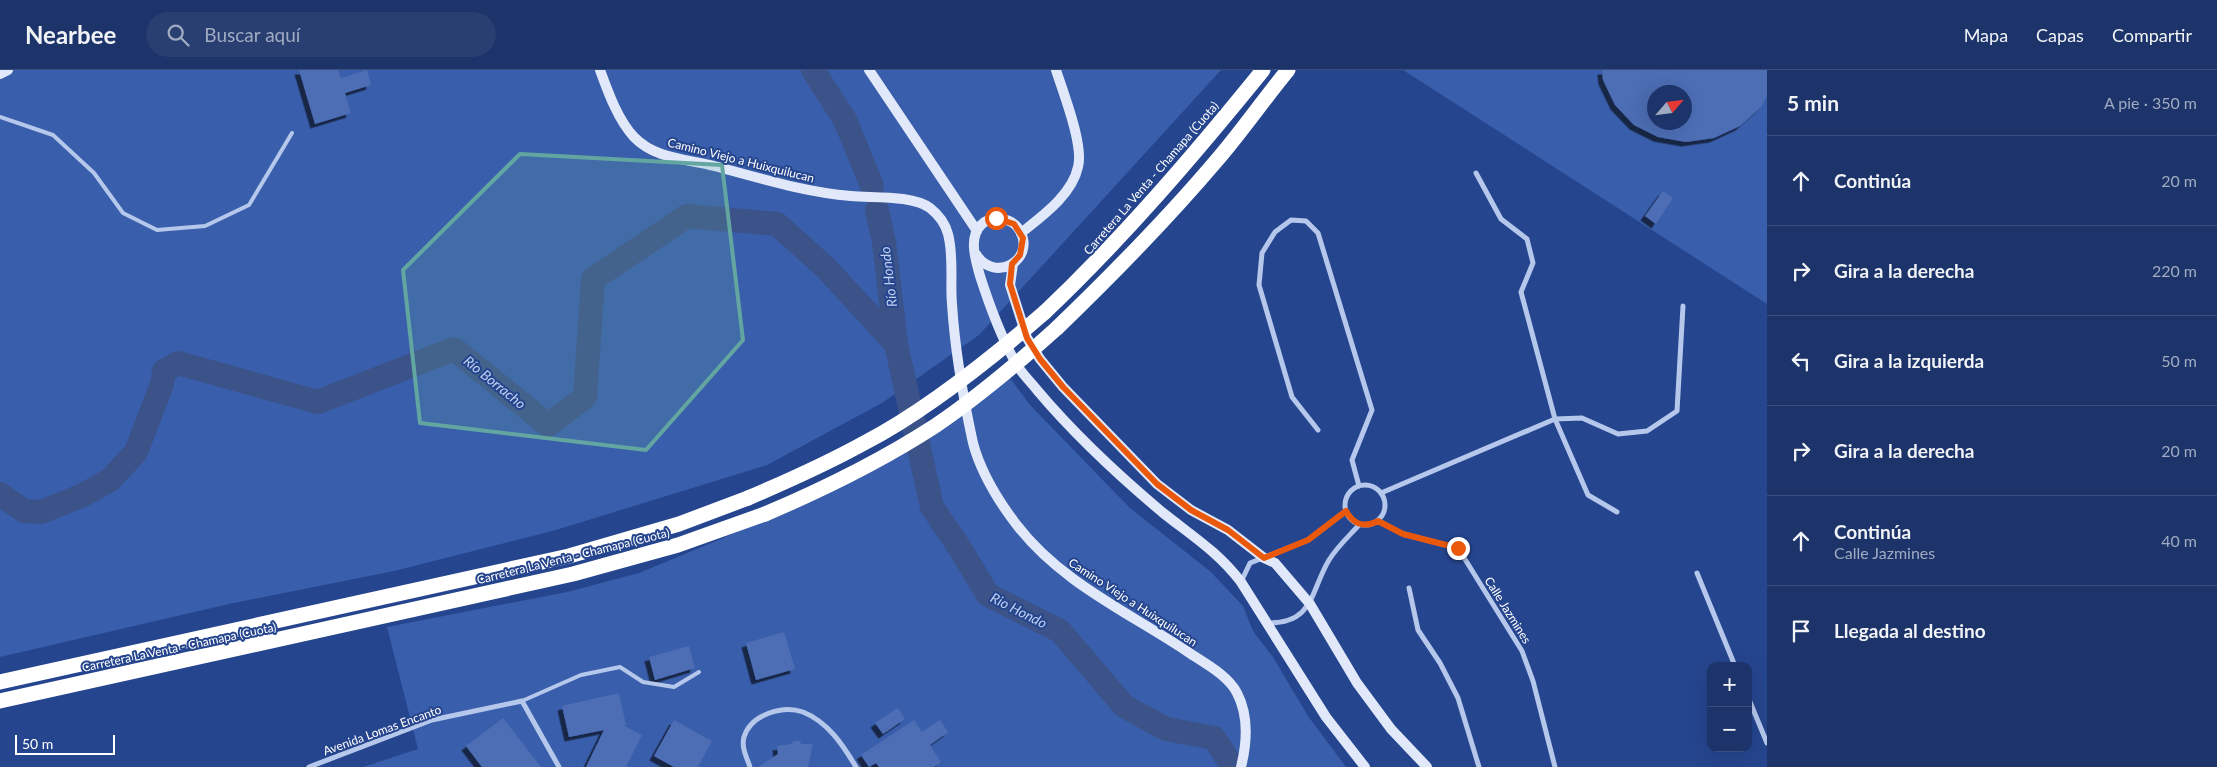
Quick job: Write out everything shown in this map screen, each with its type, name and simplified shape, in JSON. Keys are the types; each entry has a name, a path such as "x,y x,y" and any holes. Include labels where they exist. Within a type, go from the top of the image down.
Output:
{"highway":[{"name":"Carretera La Venta - Chamapa (Cuota)","path":"0,682 569,556 679,524 748,498 808,472 868,442 940,395 1014,339 1045,312 1130,227 1204,143 1263,70"},
{"name":"Carretera La Venta - Chamapa (Cuota)","path":"0,701 573,574 678,545 765,514 853,474 934,426 1022,359 1057,328 1181,201 1219,158 1288,70"}],"main road":[{"path":"0,74 8,70"},
{"name":"Camino Viejo a Huixquilucan","path":"600,70 620,116 634,137 652,150 673,158 695,161 787,186 848,196 919,202 940,217 949,237 956,357 974,446 986,478 999,502 1022,533 1044,557 1076,582 1170,640 1226,679 1237,692 1244,714 1246,736 1241,767"},
{"path":"869,70 976,231"},
{"path":"1021,233 1045,214 1070,187 1079,166 1076,140 1068,104 1056,70"},
{"path":"1365,767 1326,717 1241,582 1212,550 1163,512 1093,448 1047,402 1014,362 987,300 973,242 976,231 985,222 996,218 1008,220 1021,233 1022,250 1012,264 1010,284 1027,338 1040,359 1063,387 1157,484 1191,510 1228,530 1264,558 1275,563 1310,604 1357,683 1391,729 1427,767"},
{"path":"976,254 990,266 999,268 1012,264"}],"street":[{"path":"1476,173 1501,219 1527,239 1533,263 1521,292 1555,419 1588,495 1617,512"},
{"path":"1318,430 1292,397 1259,285 1262,253 1275,232 1291,220 1306,221 1318,233 1372,410 1352,460 1359,486"},
{"path":"1382,493 1555,419 1582,418 1618,434 1647,431 1677,411 1683,306"},
{"path":"1359,486 1371,486 1382,493 1386,503 1384,513 1378,521 1369,526 1359,524 1351,519 1346,511 1346,501 1350,492 1359,486"},
{"path":"1241,582 1250,564 1308,540 1346,511"},
{"name":"Calle Jazmines","path":"1378,521 1403,534 1458,548 1522,651 1533,681 1555,767"},
{"path":"1267,623 1282,623 1296,618 1310,604 1329,560 1359,524"},
{"path":"1697,573 1733,662"},
{"path":"1408,588 1418,630 1440,662 1458,698 1479,767"},
{"path":"522,701 559,767"},
{"name":"Avenida Lomas Encanto","path":"309,767 432,720 522,701"},
{"path":"1752,706 1767,742"},
{"path":"750,767 744,751 744,737 754,722 768,713 783,709 802,712 818,721 831,732 856,767"}],"lane":[{"path":"0,117 52,135 94,172 123,213 157,230 205,226 249,205 292,132"},
{"name":"Avenida Lomas Encanto","path":"522,701 581,675 620,667 643,682 674,687 699,672"}],"highlighted area":[{"path":"520,154 722,165 743,340 646,450 420,423 403,270"}],"shaded area":[{"path":"0,70 1221,70 979,335 882,403 767,465 556,530 394,571 229,604 0,657"},
{"path":"1403,70 1767,70 1767,304"},
{"path":"1010,378 1030,405 1130,508 1211,572 1243,606 1253,631 1273,657 1308,716 1346,767 363,767 418,749 387,627 567,592 639,573 721,539 779,511"}],"building":[{"path":"299,70 338,70 341,78 367,70 371,85 345,93 351,113 315,124"},
{"path":"1602,70 1767,70 1767,96 1761,107 1740,126 1714,138 1686,142 1658,137 1634,125 1615,105 1603,80"},
{"path":"1663,191 1673,198 1656,224 1645,216"},
{"path":"784,632 795,669 756,680 746,643"},
{"path":"689,646 695,668 655,680 649,657"},
{"path":"619,693 626,725 623,725 642,735 626,767 586,767 604,730 569,737 562,706"},
{"path":"898,708 905,719 883,734 875,723"},
{"path":"503,718 541,767 482,767 466,746"},
{"path":"674,720 712,741 698,767 674,767 654,756"},
{"path":"914,720 922,732 940,720 948,732 930,745 941,762 934,767 879,767 876,763 869,767 861,755"},
{"path":"794,741 800,741 801,744 813,744 808,767 758,767 778,754 777,746 791,744"}],"waterway":[{"name":"Río Hondo","path":"813,70 845,120 872,186"},
{"name":"Rio Hondo","path":"877,210 884,242 896,344 932,507 988,595 1060,631 1124,706 1166,729 1214,738 1233,767"},
{"name":"Río Borracho","path":"0,494 24,511 41,512 83,495 110,480 136,452 162,384 164,371 178,363 318,402 454,349 548,425 585,397 593,279 687,216 777,224 826,268 896,344"}],"route":[{"path":"996,218 1002,218 1014,224 1023,238 1020,255 1012,264 1010,284 1027,338 1040,359 1063,387 1114,441 1157,484 1191,510 1228,530 1264,558 1308,540 1346,511 1351,519 1359,524 1369,526 1378,521 1403,534 1458,548"}]}
